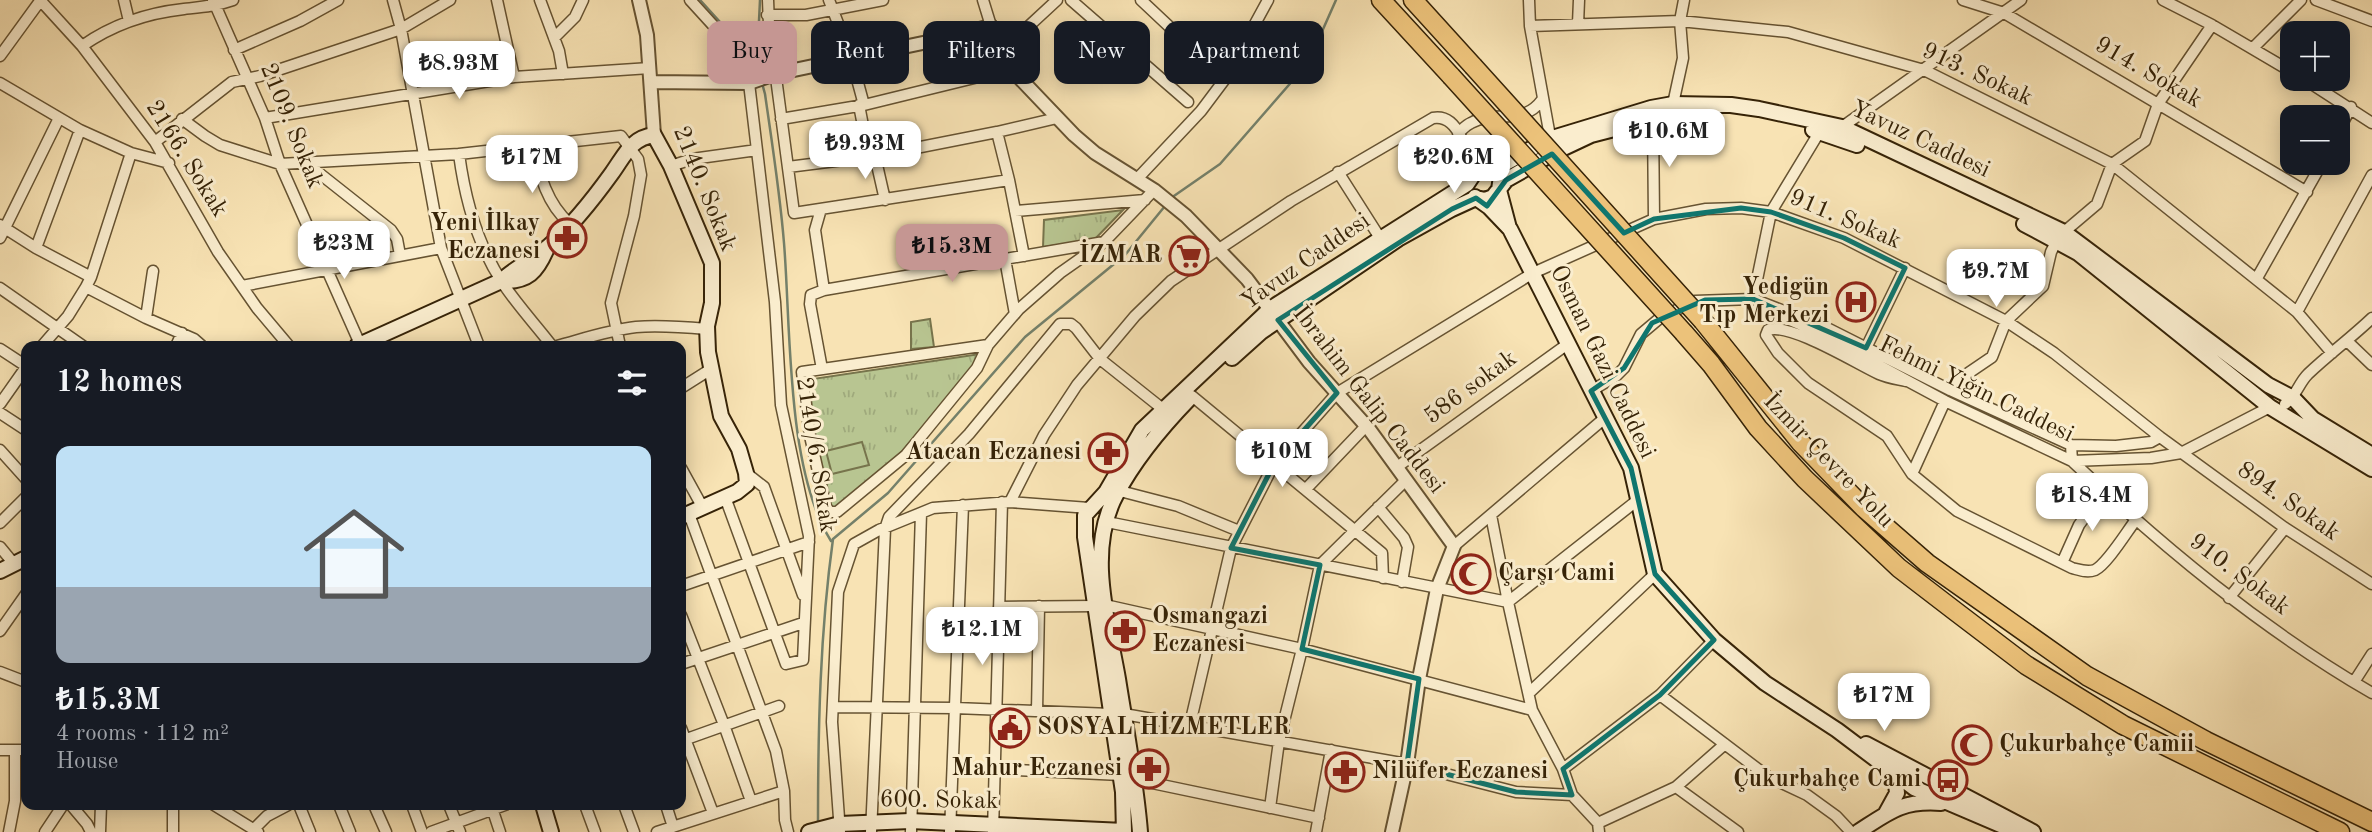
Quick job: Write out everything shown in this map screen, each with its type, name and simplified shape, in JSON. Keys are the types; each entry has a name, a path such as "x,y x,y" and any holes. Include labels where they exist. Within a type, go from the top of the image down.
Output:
{"highway":[{"name":"İzmir Çevre Yolu","path":"1413,0 1703,321 1801,443 1864,508 1927,563 2087,676 2206,741 2372,822"},
{"name":"İzmir Çevre Yolu","path":"1383,2 1684,333 1711,364 1758,428 1805,479 1899,568 2026,665 2123,725 2340,832"}],"main road":[{"name":"Yavuz Caddesi","path":"1140,832 1111,714 1100,605 1087,515 1106,492 1142,430 1274,315 1380,239 1467,184 1482,167 1502,165 1651,107 1673,104 1731,105 1759,108 1842,127 2061,236 2269,385 2312,419 2372,454"},
{"name":"Yavuz Caddesi","path":"1124,832 1127,777 1125,723 1100,605 1101,558 1106,526 1116,494 1132,466 1155,434 1261,332 1274,315 1452,209 1476,198 1485,200 1493,197 1506,180 1553,145 1653,119 1698,113 1765,118 1841,138 2061,236 2078,254 2270,407 2372,469"},
{"path":"370,341 502,281 516,268 547,248 570,224 594,198 630,146 642,136 654,135"},
{"name":"2140. Sokak","path":"654,135 671,166 712,263 712,303 707,329 711,369 721,416 739,449 747,479"},
{"path":"1491,168 1499,176 1499,190 1510,229"},
{"path":"1472,178 1470,188 1476,198"},
{"name":"Osman Gazi Caddesi","path":"1476,198 1489,207 1510,229 1631,468 1655,574 1714,640 1765,683 1953,804 1996,828 2017,832"},
{"path":"2270,407 2278,409 2286,398"},
{"path":"686,515 725,498 747,479"},
{"path":"1087,515 1089,530 1095,532 1106,526"},
{"path":"0,571 21,563"},
{"name":"Osman Gazi Caddesi","path":"1837,730 1895,774 1917,781"},
{"path":"1885,814 1897,793 1895,774"},
{"path":"1885,814 1917,781 1940,781 2033,832"},
{"path":"1908,804 1917,781"},
{"path":"1858,832 1885,814 1908,804 1953,804"},
{"path":"544,810 551,832"},
{"name":"600. Sokak","path":"809,832 839,827 1124,832"}],"street":[{"path":"0,56 40,0"},
{"name":"2166. Sokak","path":"40,0 82,46 155,142 218,252 285,341"},
{"path":"124,0 129,21"},
{"path":"82,46 102,32 129,21 158,13 233,0"},
{"path":"234,50 300,21 338,0"},
{"path":"393,0 401,29 441,248 477,341"},
{"path":"155,142 225,87 401,29 450,0"},
{"path":"497,0 514,77"},
{"path":"540,0 563,74"},
{"path":"554,38 575,17 583,0"},
{"name":"2140. Sokak","path":"639,0 648,35 654,135"},
{"name":"2140/6. Sokak","path":"690,0 709,21"},
{"path":"768,0 768,21"},
{"path":"829,0 836,21"},
{"path":"767,15 806,15 883,0"},
{"path":"983,0 989,21"},
{"path":"1071,0 1188,102"},
{"path":"1141,0 1164,22"},
{"path":"1257,21 1268,0"},
{"path":"1529,0 1530,26 1542,100 1553,145"},
{"path":"1578,0 1578,24"},
{"path":"1673,104 1683,58 1680,20 1684,0"},
{"name":"914. Sokak","path":"1963,0 2004,13 2307,192"},
{"path":"1842,127 2021,0"},
{"path":"2163,0 2181,4 2280,65"},
{"path":"2253,48 2301,0"},
{"path":"2316,0 2372,21"},
{"path":"1033,21 1053,2"},
{"name":"2109. Sokak","path":"215,3 265,118 280,164 357,341"},
{"name":"913. Sokak","path":"1530,26 1680,20 1788,32 1924,69 2112,164 2297,312 2332,353"},
{"path":"1950,390 1992,357 2006,321 2043,286 2051,252 2061,236 2098,204 2112,164 2145,141 2158,104 2213,25"},
{"path":"265,118 514,77 650,68"},
{"path":"651,82 707,83"},
{"path":"0,83 80,130 131,153 169,163"},
{"name":"2140/6. Sokak","path":"725,498 786,664 803,660 809,542 781,405 775,302 749,84"},
{"path":"776,84 794,213 1009,180"},
{"path":"857,84 884,200"},
{"path":"781,119 862,105 950,84"},
{"name":"İbrahim Galip Caddesi","path":"1026,84 1095,153 1158,193 1186,216 1247,279 1309,362 1366,426 1454,546"},
{"path":"1137,179 1200,111 1221,84"},
{"path":"2324,91 2372,122"},
{"path":"1458,133 1472,122 1496,117 1523,116 1537,107 1542,100"},
{"path":"2351,107 2372,114"},
{"path":"993,828 999,607 1006,502 1044,435 1077,385 1135,316 1171,281 1291,201 1433,118 1441,117 1451,122 1467,148 1491,168"},
{"path":"59,118 2,231 36,248 146,318 194,341"},
{"path":"788,167 872,156 1057,118"},
{"path":"182,119 220,145 280,164 459,154 621,136 638,159 640,175 634,216 611,303 618,341"},
{"path":"1653,119 1654,219"},
{"path":"36,248 80,130"},
{"path":"1753,299 1771,212 1820,131"},
{"path":"997,132 1024,256"},
{"path":"534,145 538,169 556,211 570,224"},
{"path":"1467,148 1472,178"},
{"path":"671,166 692,159 757,150"},
{"path":"46,341 68,316 88,282 131,153"},
{"path":"459,154 474,224 502,281 550,341"},
{"path":"305,162 391,229 397,239 400,255"},
{"path":"1338,172 1380,239"},
{"path":"2257,278 2316,175"},
{"path":"2297,312 2372,175"},
{"path":"988,345 802,372 810,436 825,507 831,512 837,512 906,455 977,368 988,345 1015,314 1060,273 1104,242 1145,200 1158,193"},
{"path":"1015,211 1145,200"},
{"name":"911. Sokak","path":"1191,724 1231,548 1238,531 1274,464 1337,393 1533,273 1654,219 1706,209 1741,208 1771,212 1844,239 2006,321 2054,352 2181,453"},
{"path":"821,209 815,230 824,290"},
{"path":"822,369 810,304 811,295 824,290 1104,242"},
{"path":"242,286 441,248"},
{"path":"1005,259 1015,314"},
{"path":"1866,348 1905,268"},
{"path":"146,318 153,271"},
{"path":"0,288 76,341"},
{"name":"Fehmi Yiğin Caddesi","path":"1753,299 1756,306 1811,329 1945,401 2072,461 2151,458 2181,453 2270,407"},
{"name":"Fehmi Yiğin Caddesi","path":"1591,391 1624,368 1640,334 1660,318 1695,302 1753,299 1825,327 1950,390 2071,445 2116,446 2151,442 2160,437"},
{"path":"2286,398 2306,376 2372,318"},
{"path":"871,827 885,528 889,517 969,434 1060,324 1071,324 1076,328 1100,359 1164,410"},
{"path":"574,341 637,327 707,329"},
{"path":"1906,381 1883,376 1790,332 1775,328 1768,330 1766,335 1778,353 1808,383 1887,436 1912,474 1957,511 2062,563 2086,572 2096,569 2135,521"},
{"path":"178,341 182,333"},
{"path":"2347,341 2372,365"},
{"name":"586 sokak","path":"1397,467 1569,343"},
{"path":"0,349 21,364"},
{"path":"686,385 711,369"},
{"path":"0,404 21,374"},
{"path":"1192,396 1382,553 1383,578"},
{"path":"1912,474 1945,401"},
{"path":"0,413 21,427"},
{"path":"1392,832 1407,764 1419,679 1437,589 1454,546 1606,417"},
{"path":"1306,488 1366,426"},
{"path":"2071,445 2072,461"},
{"path":"0,450 21,473"},
{"name":"894. Sokak","path":"2181,453 2285,528 2372,584"},
{"name":"910. Sokak","path":"2072,461 2135,521 2229,598 2372,693"},
{"path":"686,477 703,508"},
{"name":"2140. Sokak","path":"747,479 764,487 805,603"},
{"path":"1270,808 1279,741 1320,565 1406,480"},
{"path":"1120,491 1178,506 1238,531"},
{"path":"2062,563 2079,524 2104,491"},
{"path":"1106,526 1508,602 1639,499"},
{"path":"0,523 21,502"},
{"path":"839,827 832,722 838,592 854,544 933,508 1006,502 1087,515"},
{"path":"951,827 963,505"},
{"path":"1378,507 1404,537 1408,547 1402,582"},
{"path":"910,827 921,513"},
{"path":"1491,515 1532,710 1563,769 1572,795 1598,827 1676,787 1725,744"},
{"path":"686,517 711,575 776,751 789,832"},
{"path":"2229,598 2285,528"},
{"path":"686,584 809,542"},
{"path":"0,547 21,562"},
{"path":"1530,693 1655,574"},
{"path":"0,631 21,601"},
{"path":"999,607 1100,605 1302,649 1532,710"},
{"path":"1037,711 1039,606"},
{"path":"686,662 803,624"},
{"path":"686,628 751,801"},
{"path":"1563,769 1660,695 1714,640"},
{"path":"2354,682 2372,654"},
{"path":"0,672 21,680"},
{"path":"1660,695 1767,776 1807,795 1836,816 1852,832"},
{"path":"686,740 779,706"},
{"path":"834,707 1111,714"},
{"path":"1125,723 1124,713 1407,764 1516,792 1572,795"},
{"path":"686,748 713,813"},
{"path":"0,750 21,750 9,832"},
{"path":"1316,832 1331,750"},
{"path":"994,769 1127,777 1319,818"},
{"path":"1676,787 1738,832"},
{"path":"657,832 784,791"},
{"path":"45,832 60,810"},
{"path":"75,810 91,832"},
{"path":"100,832 101,810"},
{"path":"173,810 173,832"},
{"path":"222,810 256,830 267,816 278,810"},
{"path":"301,810 310,832"},
{"path":"341,810 350,832"},
{"path":"376,810 386,832"},
{"path":"414,810 422,832"},
{"path":"451,810 458,827"},
{"path":"431,832 458,827 487,810"},
{"path":"493,810 500,832"},
{"path":"587,810 595,832"},
{"path":"626,810 634,832"},
{"path":"668,810 673,827"}],"highlighted area":[{"path":"1552,154 1624,233 1654,219 1741,208 1771,212 1844,238 1905,268 1866,348 1753,299 1705,300 1652,323 1624,368 1591,391 1631,468 1655,574 1714,640 1660,695 1563,769 1572,795 1516,792 1407,764 1419,679 1302,649 1320,565 1231,548 1274,464 1337,393 1278,320 1452,209 1476,198 1487,206 1506,180"}],"green space":[{"path":"1123,210 1094,240 1043,247 1044,220"},
{"path":"930,319 934,347 911,349 911,322"},
{"path":"980,354 974,367 892,463 835,508 830,506 816,448 806,380"},
{"path":"862,442 869,465 832,474 826,451"}],"waterway":[{"path":"700,0 719,21"},
{"path":"759,21 760,0"},
{"path":"1171,198 1220,164 1308,63 1336,0"},
{"path":"762,84 782,224 798,437 816,511 831,541"},
{"path":"818,823 821,681 833,539 888,493 1025,337 1125,255 1165,206"}],"place":[{"name":"Yeni İlkay Eczanesi","path":"567,238"},
{"name":"İZMAR","path":"1189,256"},
{"name":"Yedigün Tıp Merkezi","path":"1856,302"},
{"name":"Atacan Eczanesi","path":"1108,453"},
{"name":"Çarşı Cami","path":"1471,574"},
{"name":"Osmangazi Eczanesi","path":"1125,631"},
{"name":"SOSYAL HİZMETLER","path":"1010,728"},
{"name":"Çukurbahçe Camii","path":"1972,745"},
{"name":"Mahur Eczanesi","path":"1149,769"},
{"name":"Nilüfer Eczanesi","path":"1345,772"},
{"name":"Çukurbahçe Cami","path":"1948,780"}]}
